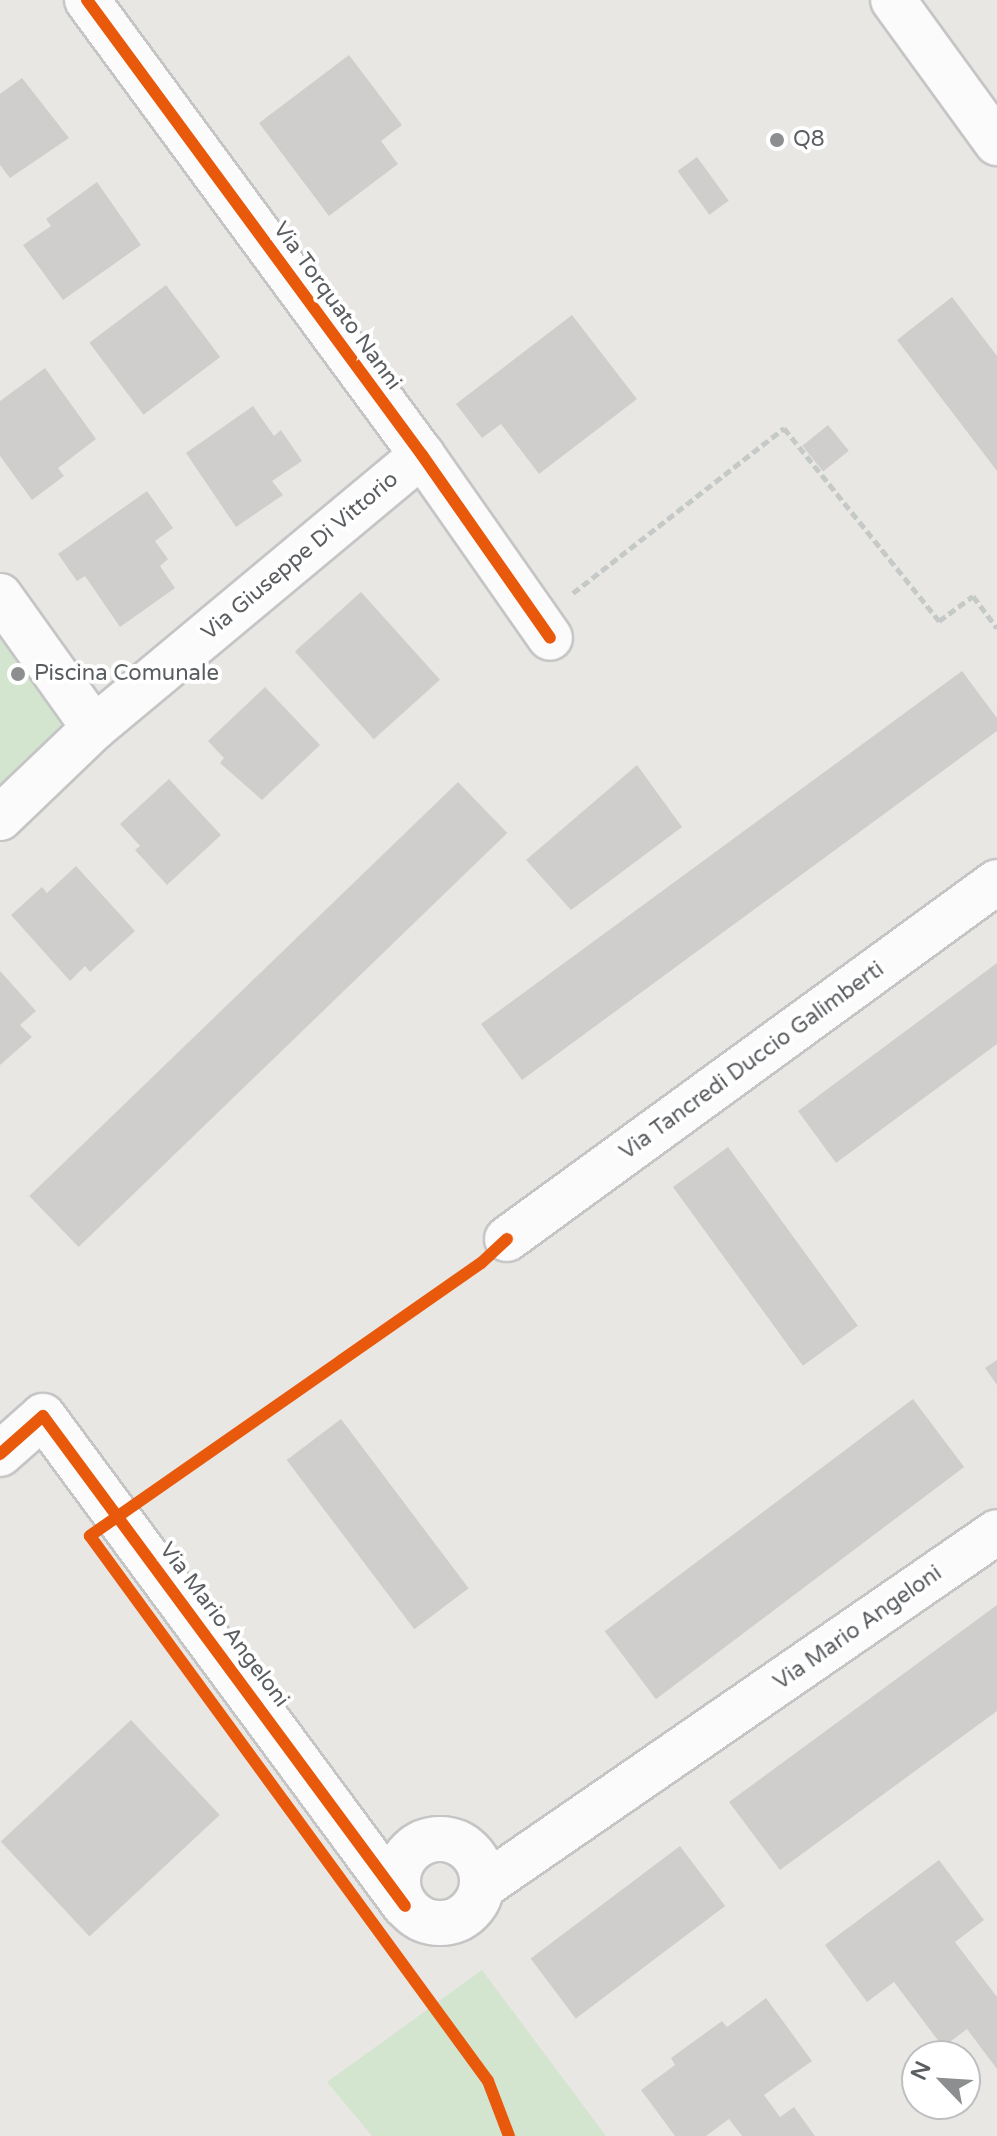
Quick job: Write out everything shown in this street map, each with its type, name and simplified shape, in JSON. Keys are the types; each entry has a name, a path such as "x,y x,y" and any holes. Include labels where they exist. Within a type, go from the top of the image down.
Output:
{"street":[{"name":"Via Torquato Nanni","path":"87,0 422,455 544,630"},
{"path":"893,0 997,143"},
{"name":"Via Giuseppe Di Vittorio","path":"0,818 94,728 422,455"},
{"path":"0,596 94,728"},
{"name":"Via Tancredi Duccio Galimberti","path":"507,1239 997,882"},
{"name":"Via Mario Angeloni","path":"0,1454 43,1416 405,1906"},
{"name":"Via Mario Angeloni","path":"482,1887 997,1532"},
{"path":"430,1839 457,1842 469,1849 482,1873 482,1887 472,1909 450,1922 425,1921 405,1906 399,1893 400,1866 418,1844 430,1839"}],"path":[{"path":"544,630 784,428 939,621 973,596 997,628"}],"green space":[{"name":"Piscina Comunale","path":"0,623 73,725 0,793"},
{"path":"482,1970 606,2136 372,2136 327,2082"}],"building":[{"path":"349,55 402,125 381,141 398,164 329,216 259,123"},
{"path":"22,78 69,138 10,178 0,165 0,94"},
{"path":"697,157 729,201 709,215 678,171"},
{"path":"97,182 141,245 63,300 23,245 51,226 46,219"},
{"path":"166,285 220,357 143,415 89,343"},
{"path":"952,297 997,356 997,471 897,340"},
{"path":"572,315 637,399 539,474 501,424 482,438 456,404"},
{"path":"45,368 96,439 58,468 64,476 32,500 0,456 0,401"},
{"path":"253,406 274,436 281,430 302,461 272,481 283,495 236,527 186,453"},
{"path":"828,425 849,451 823,471 802,446"},
{"path":"147,491 173,528 155,541 168,559 160,566 175,588 120,627 85,576 77,581 58,554"},
{"path":"361,592 440,680 374,739 295,652"},
{"path":"962,671 997,718 997,731 522,1080 481,1024"},
{"path":"265,687 320,745 262,800 220,763 224,758 208,741"},
{"path":"637,765 682,827 571,910 526,860"},
{"path":"169,779 221,835 167,885 135,850 140,846 120,824"},
{"path":"458,782 507,833 79,1247 29,1196"},
{"path":"76,866 135,931 90,972 85,966 70,981 11,915 42,887 47,893"},
{"path":"997,963 997,1044 836,1163 798,1111"},
{"path":"0,971 36,1011 20,1025 32,1037 0,1065"},
{"path":"728,1147 858,1326 803,1366 673,1187"},
{"path":"997,1360 997,1385 985,1368"},
{"path":"913,1399 964,1467 656,1699 605,1631"},
{"path":"341,1419 469,1588 414,1629 287,1460"},
{"path":"997,1605 997,1711 780,1870 729,1802"},
{"path":"131,1720 220,1815 89,1936 1,1841"},
{"path":"680,1846 725,1906 576,2018 531,1959"},
{"path":"939,1860 984,1920 955,1942 997,1997 997,2069 981,2048 981,2040 975,2040 967,2029 952,2040 938,2040 894,1982 867,2002 825,1945"},
{"path":"766,1998 812,2061 764,2095 780,2117 794,2107 815,2136 742,2136 729,2119 706,2136 675,2136 641,2090 675,2065 671,2058 722,2021 727,2027"}],"cycle path":[{"path":"87,0 422,455 550,638"},
{"path":"507,1239 481,1263 90,1536 488,2081 509,2136"},
{"path":"0,1454 43,1416 405,1906"}],"place":[{"name":"Q8","path":"777,140"},
{"name":"Piscina Comunale","path":"18,674"}]}
